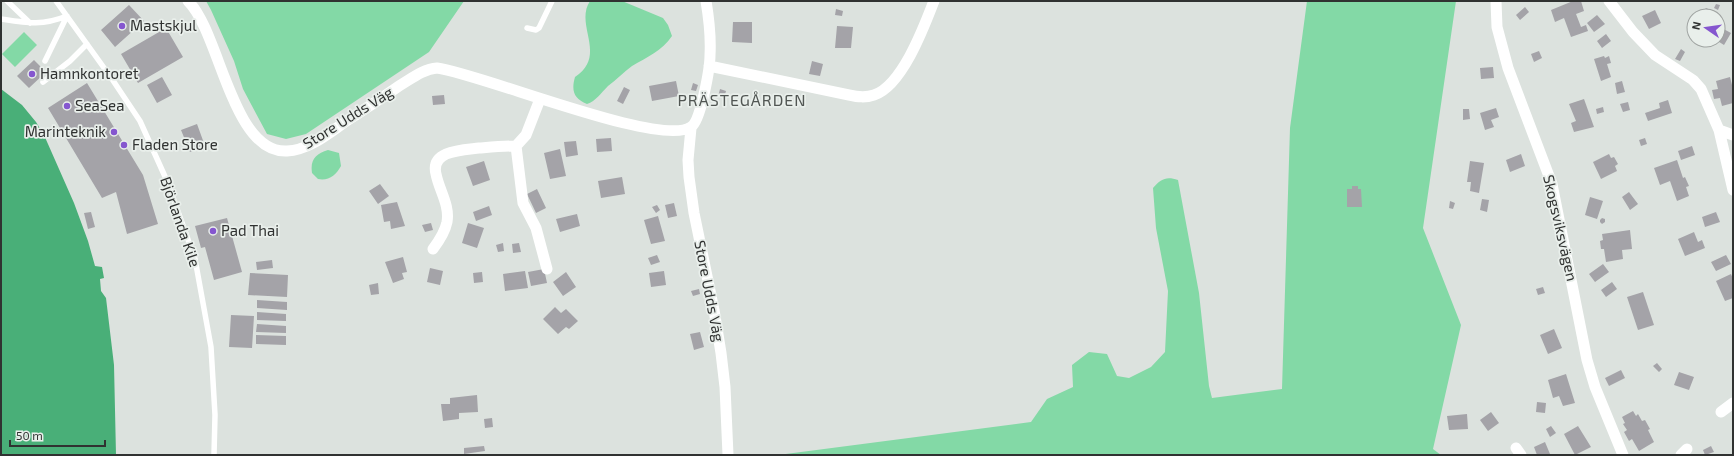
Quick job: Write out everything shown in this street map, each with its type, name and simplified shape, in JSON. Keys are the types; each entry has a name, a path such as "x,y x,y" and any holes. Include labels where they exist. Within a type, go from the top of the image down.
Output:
{"street":[{"name":"Store Udds Väg","path":"188,1 198,15 240,113 252,133 259,141 272,149 287,151 311,144 408,81 421,73 432,69 449,71 592,114 649,128 677,130 691,128"},
{"name":"Store Udds Väg","path":"706,1 710,27 709,66 700,110 695,123 691,128 688,160 694,213 721,352 725,387 728,455"},
{"path":"709,66 849,95 863,97 875,95 890,83 912,52 934,1"},
{"name":"Skogsviksvägen","path":"1496,1 1497,27 1508,68 1552,184 1587,360 1595,387 1623,455"},
{"path":"1609,1 1633,32 1655,55 1693,80 1701,88 1719,130 1733,190"},
{"path":"433,249 442,235 447,221 447,207 435,172 438,161 450,152 459,150 496,146 516,146 526,135 540,99"},
{"path":"1719,130 1733,135"},
{"path":"516,146 523,203 536,228 547,269"},
{"path":"1721,412 1733,403"}],"lane":[{"path":"7,1 30,24"},
{"name":"Björlanda Kile","path":"56,1 140,121 167,181 195,259 211,348 215,415 214,455"},
{"path":"527,28 536,30 539,28 552,1"},
{"path":"1,18 30,24 52,22 67,16"},
{"path":"45,61 67,16"},
{"path":"43,82 70,61 87,44"}],"shaded area":[{"path":"206,1 464,1 429,52 306,134 286,139 267,134 243,89 234,61"},
{"path":"590,1 622,1 663,18 668,25 672,36 659,50 632,66 608,86 596,99 587,104 576,97 573,86 575,77 584,68 589,59 590,50 586,10"},
{"path":"1307,1 1456,1 1423,228 1461,325 1433,449 1441,455 778,455 1031,422 1047,399 1073,387 1072,365 1089,352 1107,354 1117,376 1129,378 1151,367 1165,352 1168,291 1156,228 1153,188 1161,180 1167,178 1178,180 1199,293 1209,386 1212,398 1282,389 1290,128"},
{"path":"24,32 37,45 15,67 2,54"},
{"path":"1,89 22,105 36,122 44,135 74,203 88,241 95,266 102,267 104,278 100,279 101,291 106,298 114,365 116,455 1,455"},
{"path":"328,150 339,153 341,166 332,177 318,179 312,173 313,161 317,155"}],"building":[{"path":"1573,1 1581,1 1584,11 1576,14 1581,27 1586,25 1588,31 1571,37 1564,18 1555,22 1551,10"},
{"path":"1716,4 1720,5 1719,8 1714,8"},
{"name":"Mastskjul","path":"129,5 144,21 115,47 101,30"},
{"path":"1525,7 1529,12 1520,20 1516,15"},
{"path":"836,9 843,11 842,16 835,15"},
{"path":"1655,10 1661,23 1649,29 1642,16"},
{"path":"1597,15 1605,24 1594,32 1587,23"},
{"path":"733,22 752,22 752,43 732,42"},
{"path":"837,26 853,27 851,48 835,48"},
{"path":"166,28 183,57 138,83 121,54"},
{"path":"1726,30 1731,33 1726,42"},
{"path":"1606,34 1611,41 1602,48 1597,41"},
{"path":"1681,49 1685,52 1680,61 1675,59"},
{"path":"1539,51 1542,58 1534,62 1531,54"},
{"path":"1604,56 1605,58 1609,56 1611,63 1607,64 1611,77 1601,81 1594,59"},
{"name":"Hamnkontoret","path":"34,60 46,72 29,88 17,76"},
{"path":"812,61 823,64 820,76 809,74"},
{"path":"1493,67 1494,78 1481,79 1480,68"},
{"path":"162,77 172,95 157,103 147,85"},
{"path":"1730,77 1733,89 1733,103 1722,106 1720,98 1714,99 1712,90 1718,89 1716,81"},
{"path":"676,81 679,96 652,101 649,86"},
{"path":"1622,81 1625,92 1617,94 1615,83"},
{"path":"87,83 143,175 158,224 127,234 116,192 102,198 48,108"},
{"path":"693,83 698,85 696,91 691,90"},
{"path":"624,87 630,90 623,104 617,101"},
{"path":"720,89 726,91 724,98 718,97"},
{"path":"444,95 445,104 433,105 432,96"},
{"path":"1584,99 1594,127 1574,132 1571,123 1576,121 1569,104"},
{"path":"1668,100 1672,113 1648,121 1645,113 1660,108 1659,103"},
{"path":"1628,102 1630,110 1623,112 1620,104"},
{"path":"1603,107 1604,112 1597,114 1596,109"},
{"path":"1496,108 1499,117 1491,120 1494,127 1485,130 1480,113"},
{"path":"1463,109 1469,109 1470,119 1463,120"},
{"path":"197,124 205,146 190,152 181,130"},
{"path":"611,138 612,151 597,152 596,139"},
{"path":"1645,138 1647,144 1641,146 1639,140"},
{"path":"576,141 578,155 566,157 564,142"},
{"path":"1692,146 1695,155 1681,160 1678,151"},
{"path":"560,149 566,176 550,179 544,153"},
{"path":"1521,154 1525,166 1510,172 1506,160"},
{"path":"1609,154 1611,158 1614,157 1618,164 1615,166 1617,171 1601,179 1593,162"},
{"path":"1677,160 1683,178 1685,177 1689,186 1686,187 1689,196 1677,201 1670,181 1660,185 1654,168"},
{"path":"484,161 490,180 473,186 466,167"},
{"path":"1470,161 1484,163 1479,193 1470,191 1471,182 1467,182"},
{"path":"622,177 625,194 601,198 598,181"},
{"path":"380,184 389,196 378,204 369,191"},
{"path":"1352,186 1358,186 1358,189 1361,189 1362,207 1347,207 1347,189 1352,189"},
{"path":"537,189 546,208 536,213 527,194"},
{"path":"1629,192 1638,204 1630,210 1622,197"},
{"path":"1590,197 1603,201 1597,219 1585,215"},
{"path":"1482,199 1489,200 1487,212 1480,210"},
{"path":"1450,201 1455,203 1453,209 1449,208"},
{"path":"397,202 405,226 391,229 390,221 384,222 381,205"},
{"path":"674,203 677,216 668,218 665,205"},
{"path":"657,205 660,210 656,213 652,207"},
{"path":"489,206 492,215 476,221 473,212"},
{"path":"91,212 95,227 88,229 84,213"},
{"path":"1716,212 1720,222 1705,227 1702,217"},
{"path":"577,214 580,226 560,232 556,219"},
{"path":"658,216 665,241 651,244 644,220"},
{"path":"227,218 242,272 214,280 205,247 201,248 195,226"},
{"path":"1602,218 1605,219 1605,222 1602,224 1600,220"},
{"path":"431,223 433,230 425,232 422,225"},
{"path":"468,223 484,228 477,248 462,243"},
{"path":"1630,230 1632,249 1622,250 1623,259 1606,262 1604,249 1601,249 1600,241 1603,240 1602,234"},
{"path":"1694,232 1698,242 1702,240 1705,248 1685,256 1678,239"},
{"path":"503,243 504,251 498,252 496,245"},
{"path":"519,243 521,252 513,253 512,244"},
{"path":"657,255 660,262 651,265 648,258"},
{"path":"1726,255 1731,264 1716,271 1711,262"},
{"path":"403,257 407,272 402,273 404,279 393,283 385,262"},
{"path":"272,260 273,268 257,270 256,262"},
{"path":"1603,264 1609,272 1595,282 1589,274"},
{"path":"430,268 443,271 440,285 427,282"},
{"path":"544,269 547,283 531,286 528,272"},
{"path":"525,271 528,288 505,291 503,274"},
{"path":"664,271 666,285 651,287 649,273"},
{"path":"482,272 483,282 474,283 473,273"},
{"path":"566,272 576,287 563,296 553,282"},
{"path":"250,273 288,275 287,297 248,295"},
{"path":"1731,274 1733,279 1733,298 1725,301 1716,281"},
{"path":"1612,282 1617,289 1606,297 1601,290"},
{"path":"378,283 379,294 371,295 369,285"},
{"path":"1543,287 1545,293 1538,295 1536,289"},
{"path":"699,289 700,294 693,296 691,291"},
{"path":"1643,292 1654,325 1638,330 1627,297"},
{"path":"257,300 287,302 287,310 257,308"},
{"path":"555,307 561,313 566,309 578,321 569,329 566,327 558,334 543,319"},
{"path":"257,312 286,314 286,321 257,320"},
{"path":"231,315 254,316 252,348 229,347"},
{"path":"257,324 286,326 286,333 256,332"},
{"path":"1554,329 1562,348 1548,354 1540,335"},
{"path":"700,332 704,347 694,350 690,334"},
{"path":"256,335 286,336 286,345 256,344"},
{"path":"1657,363 1662,369 1659,372 1653,366"},
{"path":"1621,370 1625,378 1609,386 1605,378"},
{"path":"1679,372 1694,377 1689,390 1674,385"},
{"path":"1566,374 1575,403 1563,406 1559,396 1553,398 1548,380"},
{"path":"477,395 478,412 459,413 459,419 443,421 441,404 450,404 450,398"},
{"path":"1537,402 1546,403 1545,413 1536,412"},
{"path":"1633,411 1636,416 1638,414 1642,421 1645,420 1650,429 1648,430 1654,442 1639,451 1632,439 1629,441 1624,432 1627,430 1623,424 1625,423 1622,417"},
{"path":"1491,412 1499,423 1488,431 1480,420"},
{"path":"1467,414 1468,429 1449,430 1447,416"},
{"path":"492,418 493,427 485,428 484,419"},
{"path":"1551,426 1556,433 1550,437 1546,429"},
{"path":"1578,426 1591,447 1575,455 1564,434"},
{"path":"1545,442 1550,454 1537,455 1534,447"},
{"path":"484,446 485,451 464,454 464,448"},
{"path":"1711,446 1714,452 1705,455 1703,450"}],"place":[{"name":"Mastskjul","path":"122,26"},
{"name":"Hamnkontoret","path":"32,74"},
{"name":"SeaSea","path":"67,106"},
{"name":"Marinteknik","path":"114,132"},
{"name":"Fladen Store","path":"124,145"},
{"name":"Pad Thai","path":"213,231"}],"district":[{"name":"PRÄSTEGÅRDEN","path":"742,100"}]}
